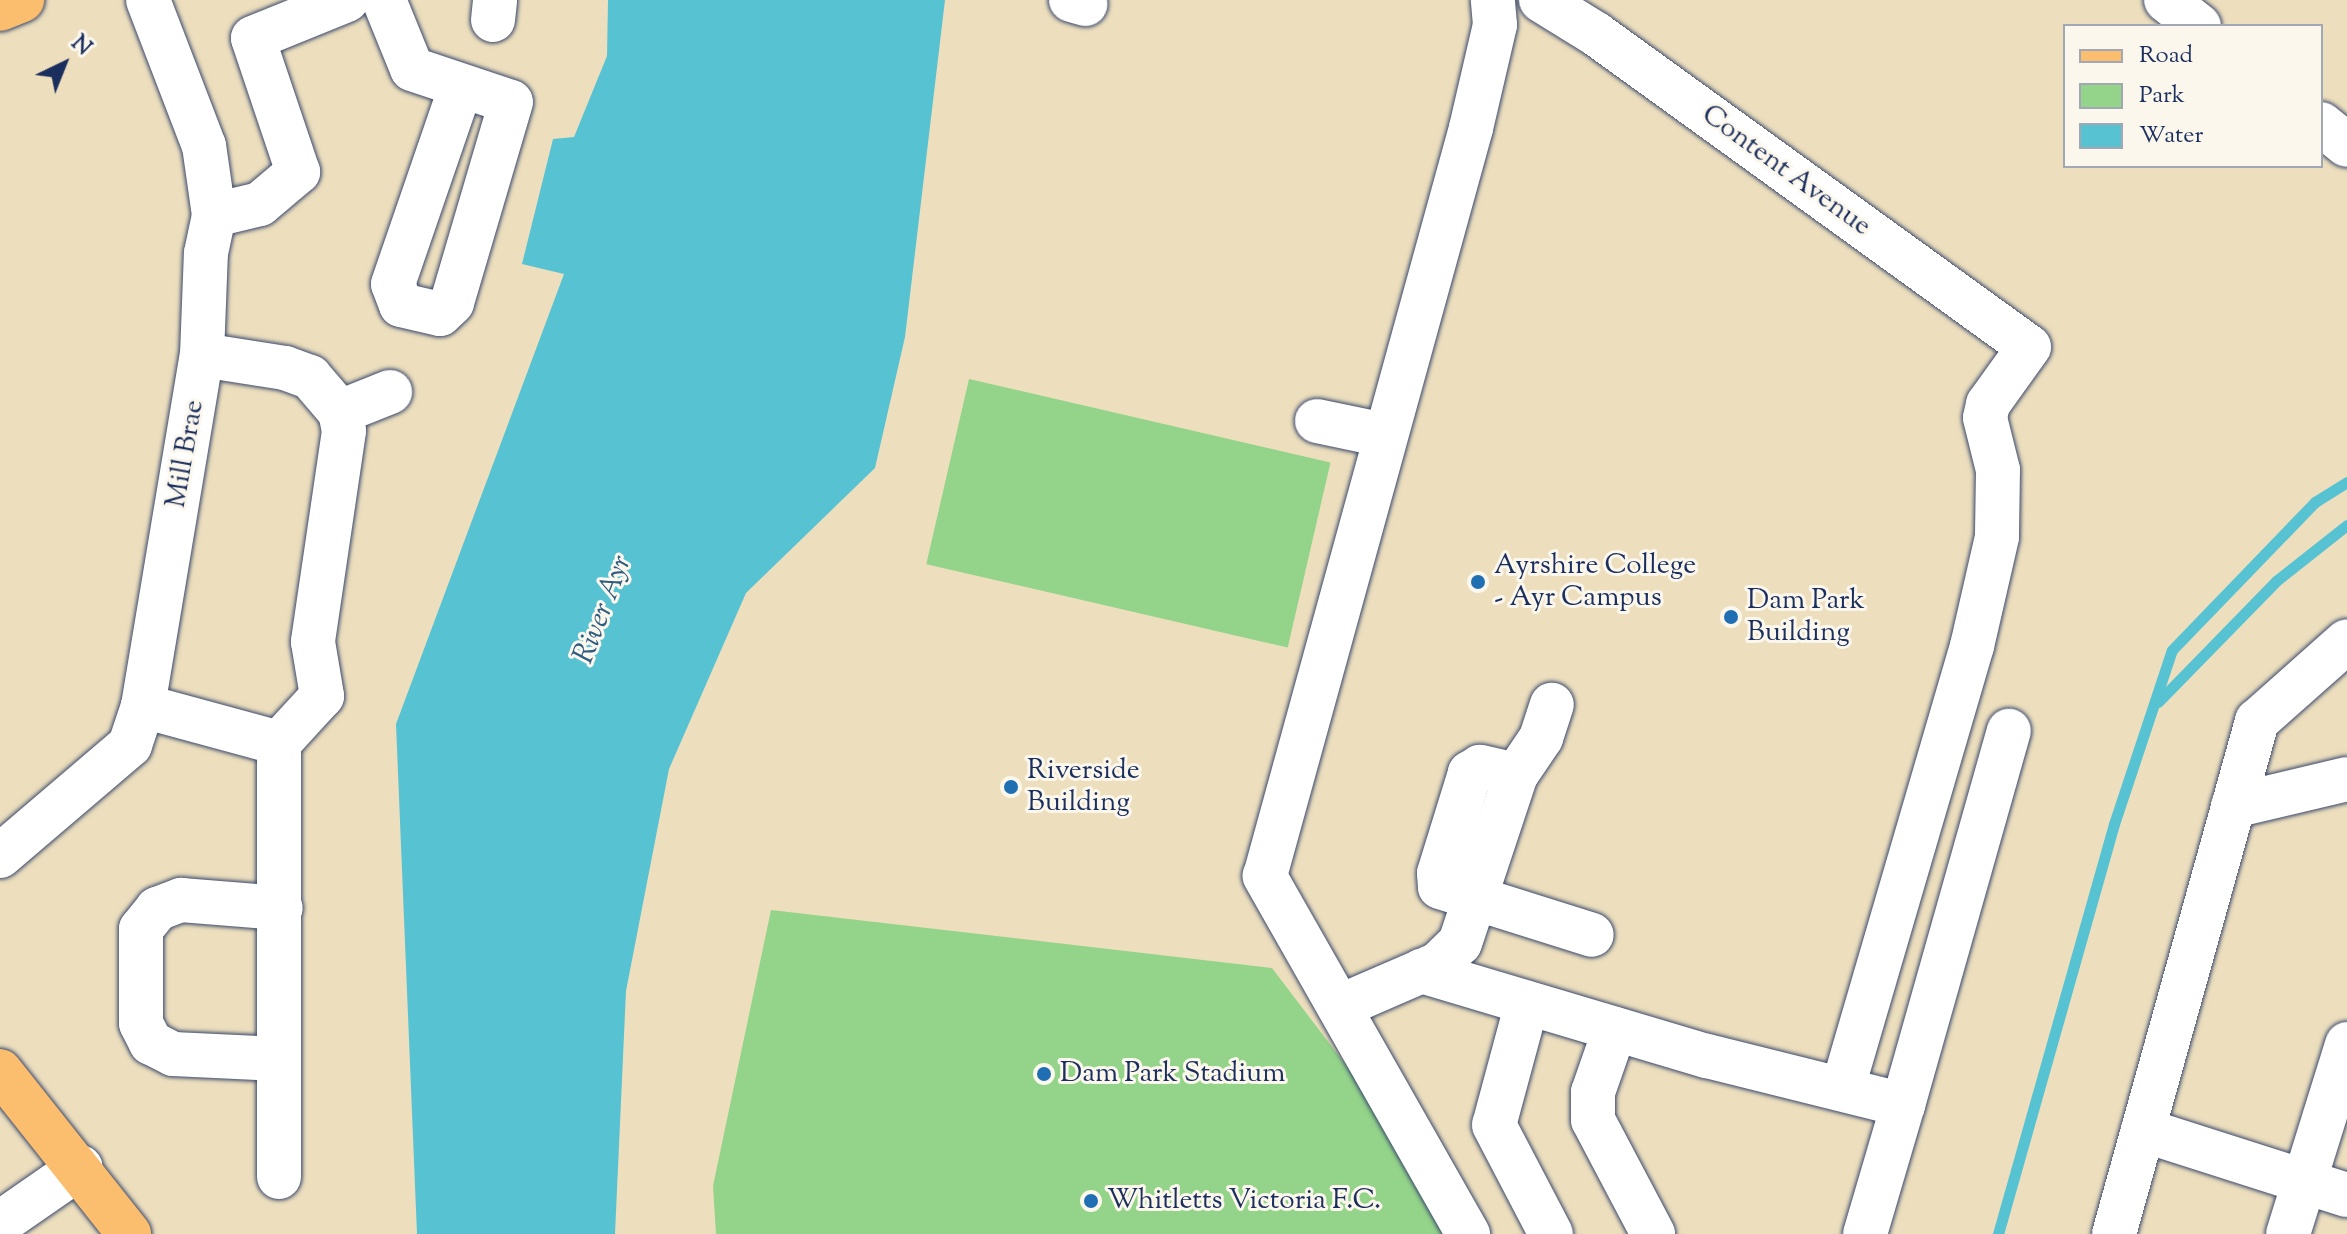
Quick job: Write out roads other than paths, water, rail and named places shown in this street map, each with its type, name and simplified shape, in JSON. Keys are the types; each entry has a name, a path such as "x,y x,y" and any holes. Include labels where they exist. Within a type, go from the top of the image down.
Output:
{"main road":[{"path":"0,9 22,0"},
{"path":"0,1071 81,1167 129,1234"}],"street":[{"name":"Mill Brae","path":"0,856 130,745 143,706 202,355 206,253 214,215 204,146 148,0"},
{"path":"214,215 260,204 298,172 253,38 347,0"},
{"path":"384,0 412,69 461,86"},
{"path":"1468,1234 1265,876 1471,128 1495,25 1493,0"},
{"name":"Content Avenue","path":"1541,0 1596,34 2029,347 1988,404 1985,418 1998,470 1997,537 1972,646 1843,1087"},
{"path":"2166,0 2196,24"},
{"path":"2323,126 2347,145"},
{"path":"202,355 285,368 310,377 340,412 344,431 313,642 322,696 279,743 279,1177"},
{"path":"340,412 390,392"},
{"path":"1317,421 1384,435"},
{"path":"2114,1234 2257,721 2347,641"},
{"path":"1341,1006 1421,971 1460,943 1477,900 1516,775 1541,738 1552,705"},
{"path":"143,706 279,743"},
{"path":"1865,1234 2009,731"},
{"path":"2233,806 2347,779"},
{"path":"279,1059 173,1054 151,1043 141,1023 141,929 157,909 181,900 281,908"},
{"path":"1477,900 1592,935"},
{"path":"1421,971 1615,1029 1903,1105"},
{"path":"1527,1003 1494,1125 1551,1234"},
{"path":"1615,1029 1593,1092 1593,1120 1653,1234"},
{"path":"2288,1234 2347,1044"},
{"path":"2143,1130 2347,1195"},
{"path":"0,1223 81,1167"}],"water":[{"name":"River Ayr","path":"608,0 945,0 905,337 875,468 746,593 669,769 626,991 615,1234 417,1234 396,724 564,274 522,264 553,139 574,137 607,56"}],"waterway":[{"path":"1998,1234 2114,824 2172,650 2315,502 2347,482"},
{"path":"2158,702 2276,581 2347,525"}],"place":[{"name":"Ayrshire College - Ayr Campus","path":"1478,582"},
{"name":"Dam Park Building","path":"1731,617"},
{"name":"Riverside Building","path":"1011,787"},
{"name":"Dam Park Stadium","path":"1044,1074"},
{"name":"Whitletts Victoria F.C.","path":"1091,1201"}]}
